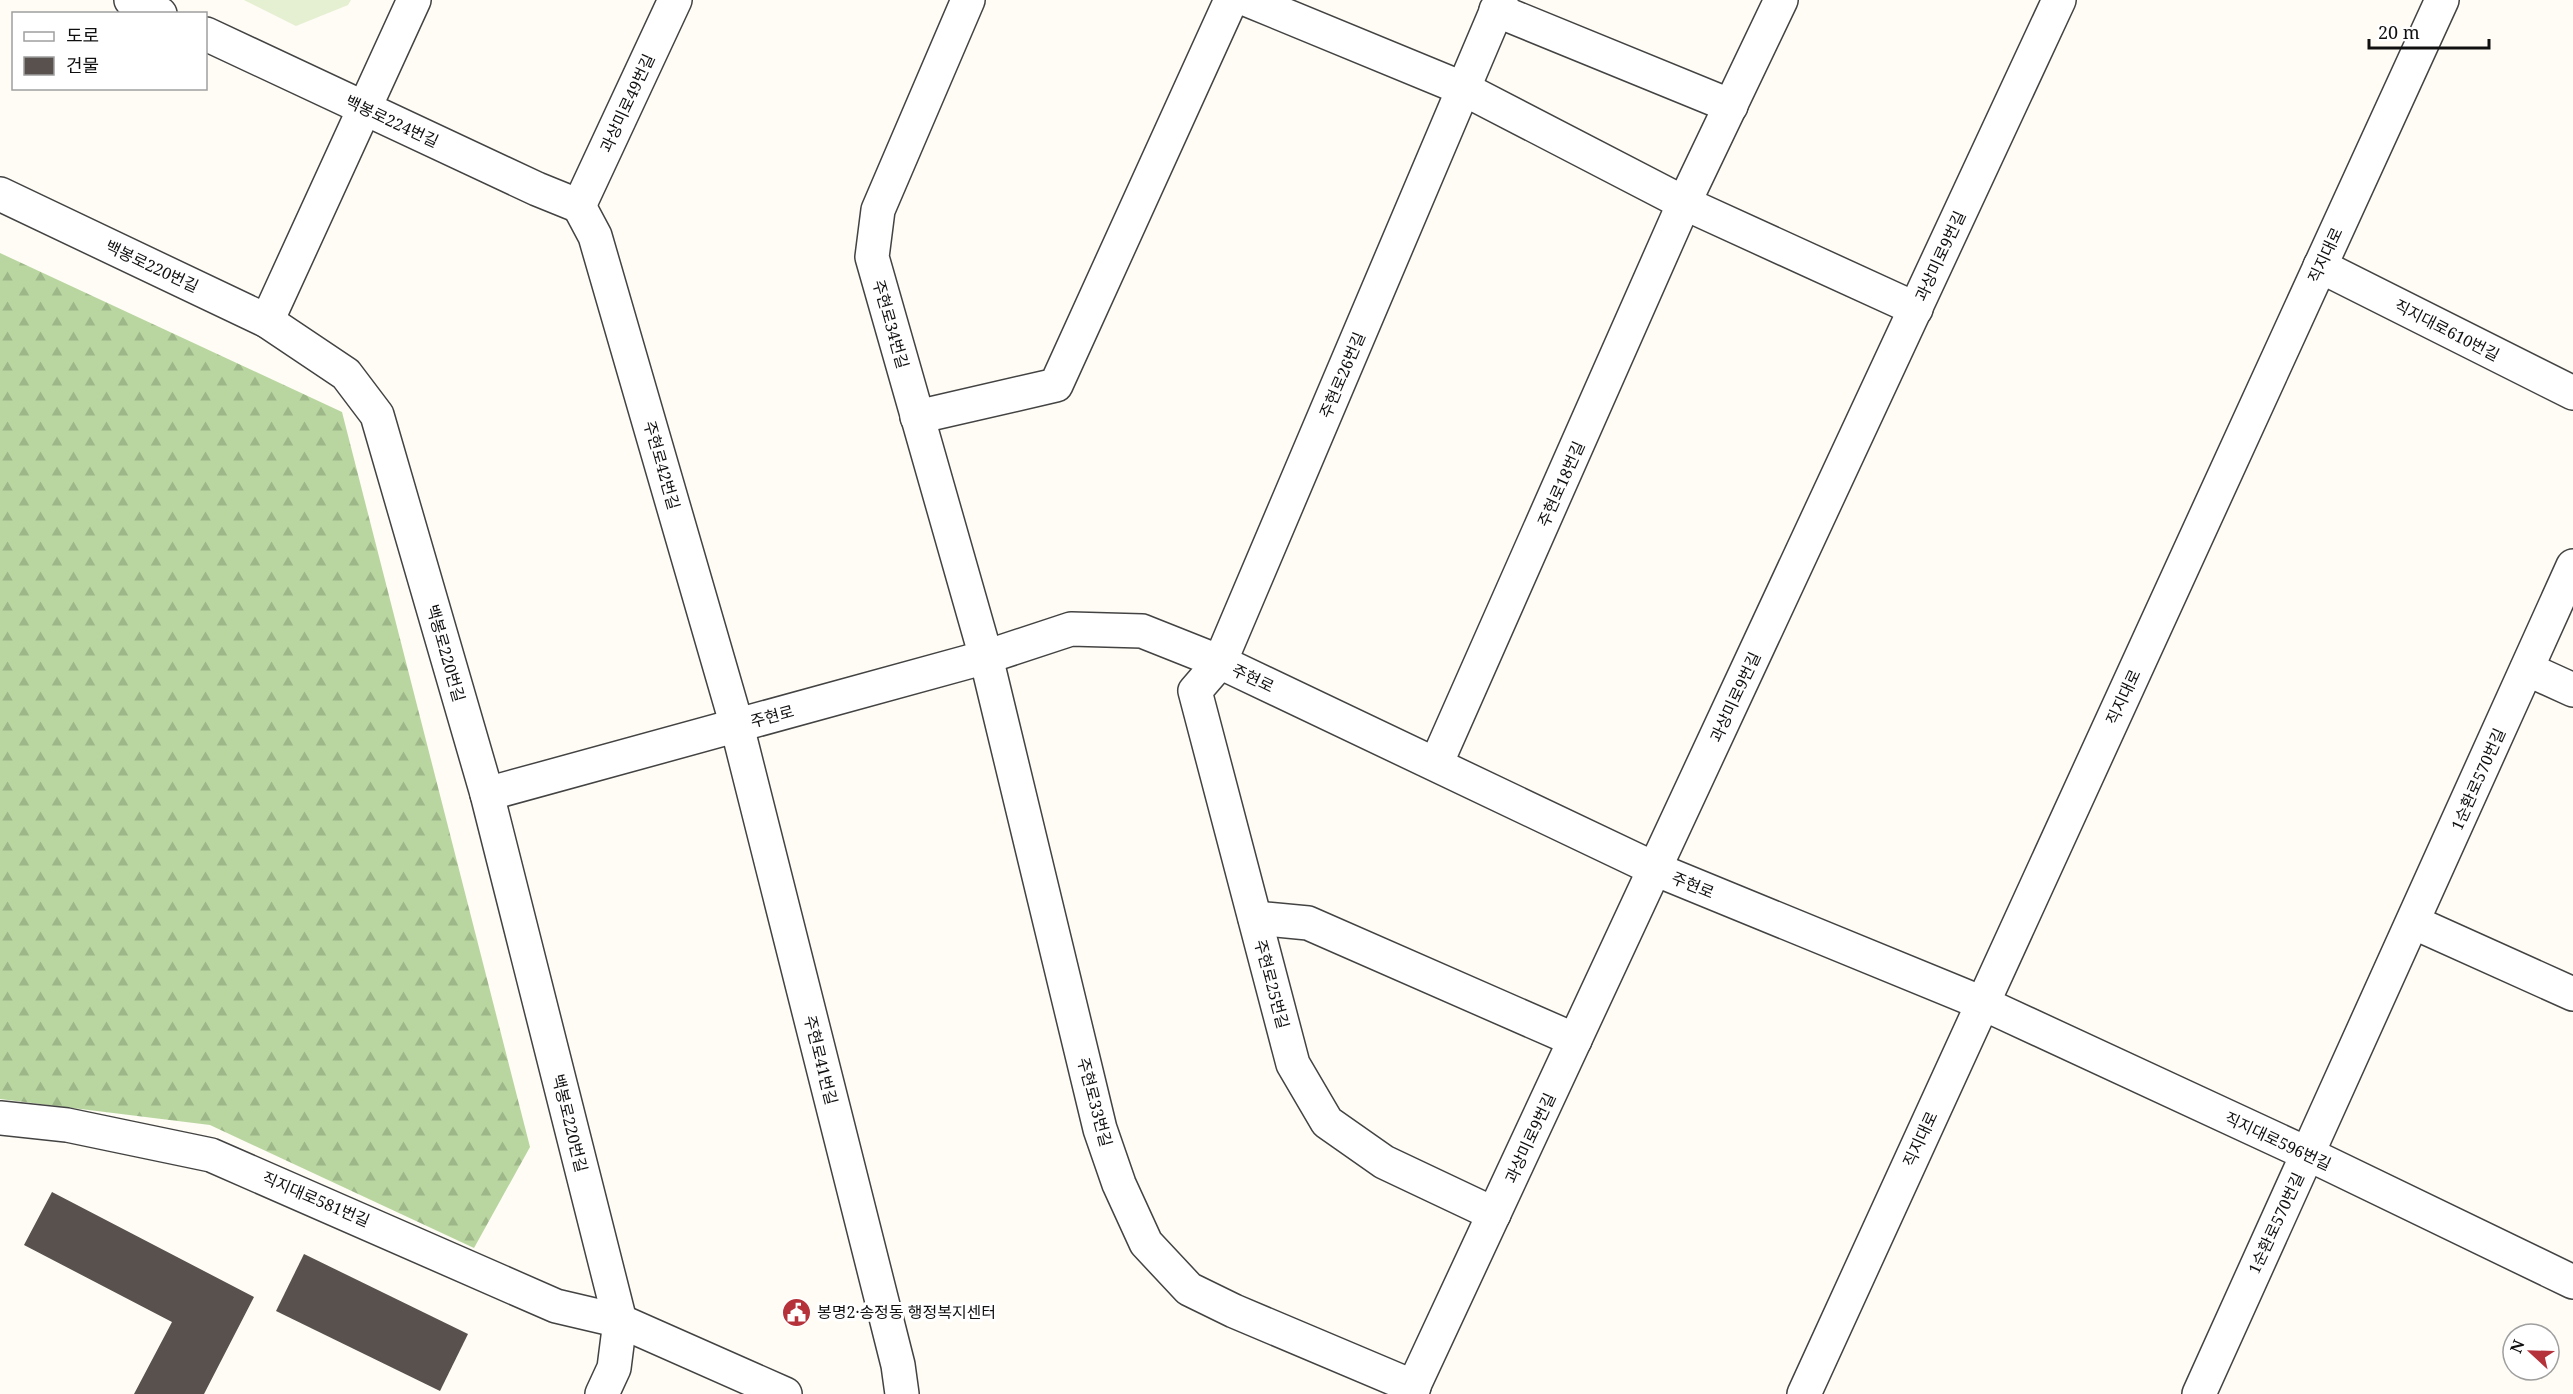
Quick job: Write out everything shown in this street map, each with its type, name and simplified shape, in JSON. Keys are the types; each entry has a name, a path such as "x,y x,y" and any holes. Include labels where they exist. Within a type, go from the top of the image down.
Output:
{"street":[{"path":"131,0 156,12"},
{"path":"267,321 414,0"},
{"name":"과상미로49번길","path":"579,206 675,0"},
{"name":"주현로34번길","path":"968,0 878,210 872,257 986,657"},
{"path":"917,417 1056,385 1231,0"},
{"path":"1248,0 1464,89 1684,203 1916,309"},
{"name":"주현로18번길","path":"1436,764 1684,203 1781,0"},
{"name":"과상미로9번길","path":"1412,1390 2059,0"},
{"name":"직지대로","path":"1804,1394 2442,0"},
{"path":"1498,5 1731,106"},
{"name":"주현로26번길","path":"1220,662 1498,5"},
{"name":"백봉로224번길","path":"207,34 537,189 579,206"},
{"name":"백봉로220번길","path":"0,194 267,321 346,374 377,415 487,794 620,1321"},
{"name":"주현로42번길","path":"579,206 596,236 737,726"},
{"name":"직지대로610번길","path":"2320,266 2573,393"},
{"name":"1순환로570번길","path":"2199,1394 2573,566"},
{"name":"주현로","path":"487,794 986,657 1071,628 1142,631 1220,662 1655,869 1982,1003"},
{"name":"주현로33번길","path":"986,657 1100,1129 1119,1184 1146,1243 1189,1289 1412,1390"},
{"name":"주현로25번길","path":"1220,662 1195,691 1293,1064 1328,1122 1383,1162 1494,1214"},
{"path":"2527,669 2573,690"},
{"name":"주현로41번길","path":"737,726 898,1365 902,1394"},
{"path":"1255,918 1308,923 1575,1040"},
{"path":"2414,922 2573,994"},
{"name":"직지대로596번길","path":"1982,1003 2308,1154 2573,1282"},
{"name":"직지대로581번길","path":"0,1118 67,1125 212,1155 556,1306 620,1321 785,1394"},
{"path":"602,1394 614,1368 620,1321"}],"green space":[{"path":"244,0 351,0 348,5 296,26"},
{"path":"0,253 342,412 530,1147 474,1248 210,1125 0,1099"}],"building":[{"path":"52,1192 254,1297 204,1394 134,1394 172,1322 24,1245"},
{"path":"304,1254 468,1334 440,1391 276,1311"}],"place":[{"name":"봉명2·송정동 행정복지센터","path":"796,1312"}]}
